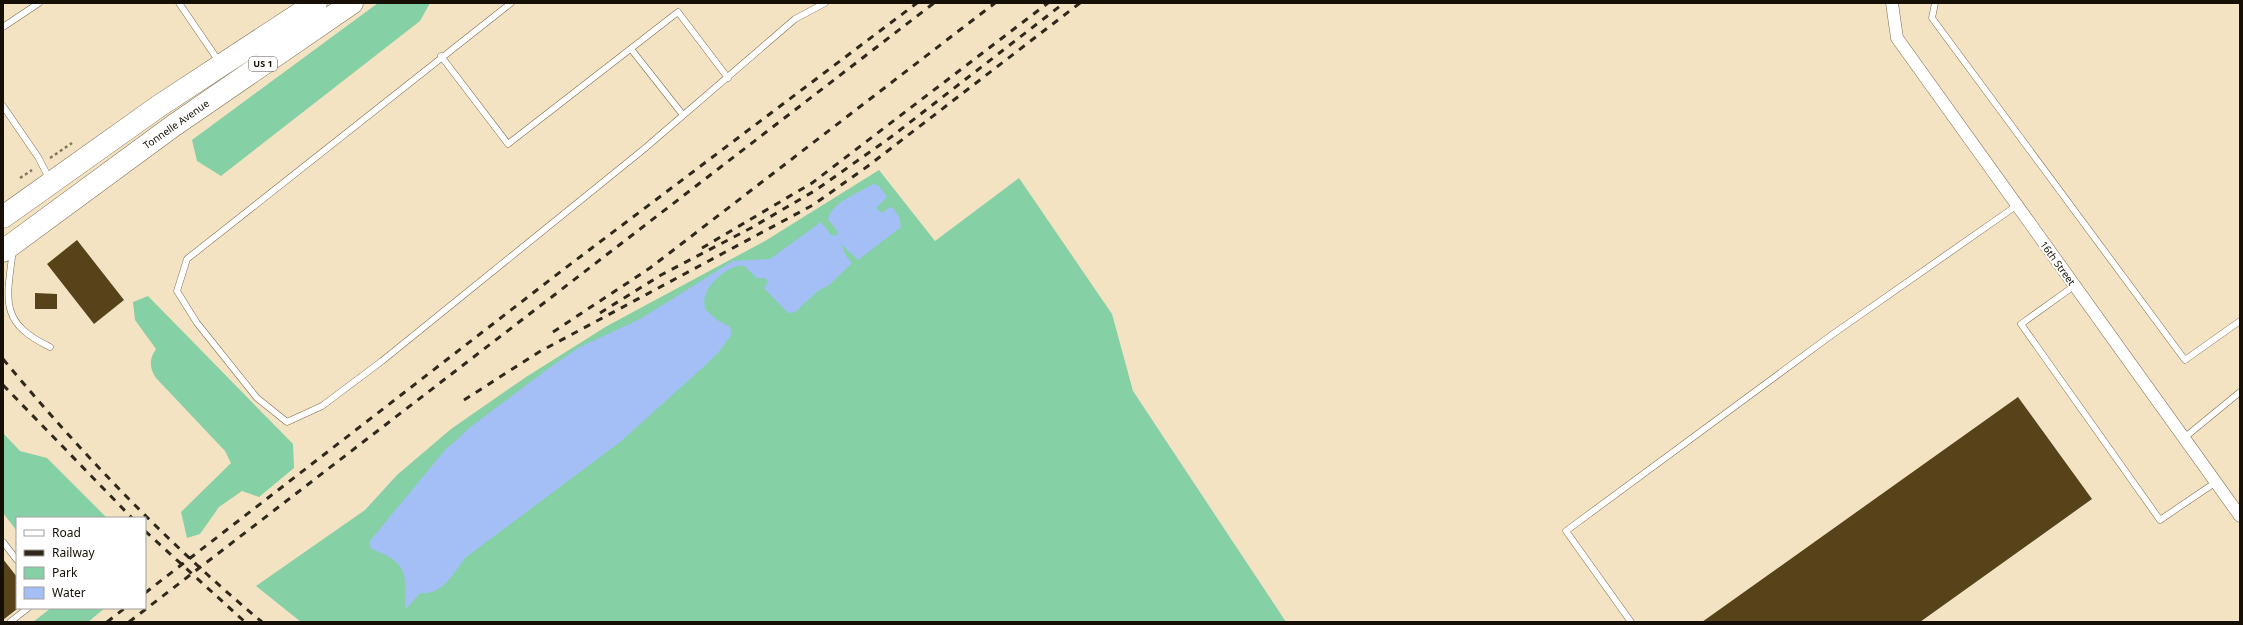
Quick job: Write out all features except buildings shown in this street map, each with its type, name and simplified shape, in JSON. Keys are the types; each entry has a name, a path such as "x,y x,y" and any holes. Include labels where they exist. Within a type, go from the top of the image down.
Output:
{"highway":[{"name":"US 1","path":"3,217 51,181 159,106 316,3"},
{"name":"Tonnelle Avenue","path":"9,246 88,186 352,3"}],"street":[{"name":"16th Street","path":"1892,3 1897,38 2016,206 2240,516"}],"lane":[{"path":"3,27 39,3"},
{"path":"179,3 221,65"},
{"path":"511,3 441,56 187,260 178,291 193,316 257,398 287,422 322,406 382,361 684,115 795,19 825,3"},
{"path":"1935,3 1932,18 2185,360 2240,321"},
{"path":"441,56 508,144 678,12 728,78"},
{"path":"632,49 684,115"},
{"path":"3,106 38,157 51,181"},
{"path":"1632,622 1566,531 1833,334 2016,206"},
{"path":"9,246 6,301 8,316 12,323 25,335 50,348"},
{"path":"2074,286 2021,324 2160,520 2216,482"},
{"path":"2184,438 2240,392"},
{"path":"3,542 16,559"},
{"path":"10,622 27,609"}],"green space":[{"path":"378,3 430,3 420,21 221,176 197,161 192,140"},
{"path":"879,170 935,241 1019,178 1112,314 1133,391 1286,622 301,622 256,586 365,510 397,475 451,429 526,377 607,326 765,241"},
{"path":"148,296 293,444 294,468 259,497 242,491 219,507 200,534 187,538 181,512 231,463 225,451 156,378 154,374 151,367 151,360 156,349 135,320 133,302"},
{"path":"3,433 20,451 47,458 106,517 16,517 16,530 3,513"},
{"path":"50,609 104,609 88,622 33,622"}],"water":[{"path":"873,184 879,186 887,197 876,208 882,213 890,207 893,208 899,217 901,227 858,260 841,244 846,256 852,263 829,285 818,291 795,312 788,313 764,288 768,282 765,278 757,278 744,266 733,267 722,274 712,283 705,295 704,301 705,309 717,320 730,327 732,334 717,354 620,442 465,558 451,577 441,587 428,593 420,593 405,610 405,579 403,571 392,559 371,549 369,542 445,450 473,425 578,348 640,319 733,261 770,259 821,222 831,235 836,236 838,232 828,219 835,207 847,198"}],"railway":[{"path":"146,592 564,269 917,3"},
{"path":"146,609 934,3"},
{"path":"553,332 650,268 995,3"},
{"path":"702,248 812,183 1048,3"},
{"path":"600,313 661,275 751,228 816,190 891,137 1064,3"},
{"path":"464,400 539,352 813,205 868,166 1080,3"},
{"path":"3,359 63,429 126,496 192,561 262,622"},
{"path":"3,385 131,517"},
{"path":"146,532 245,622"},
{"path":"107,622 124,609"},
{"path":"129,622 146,609"}]}
